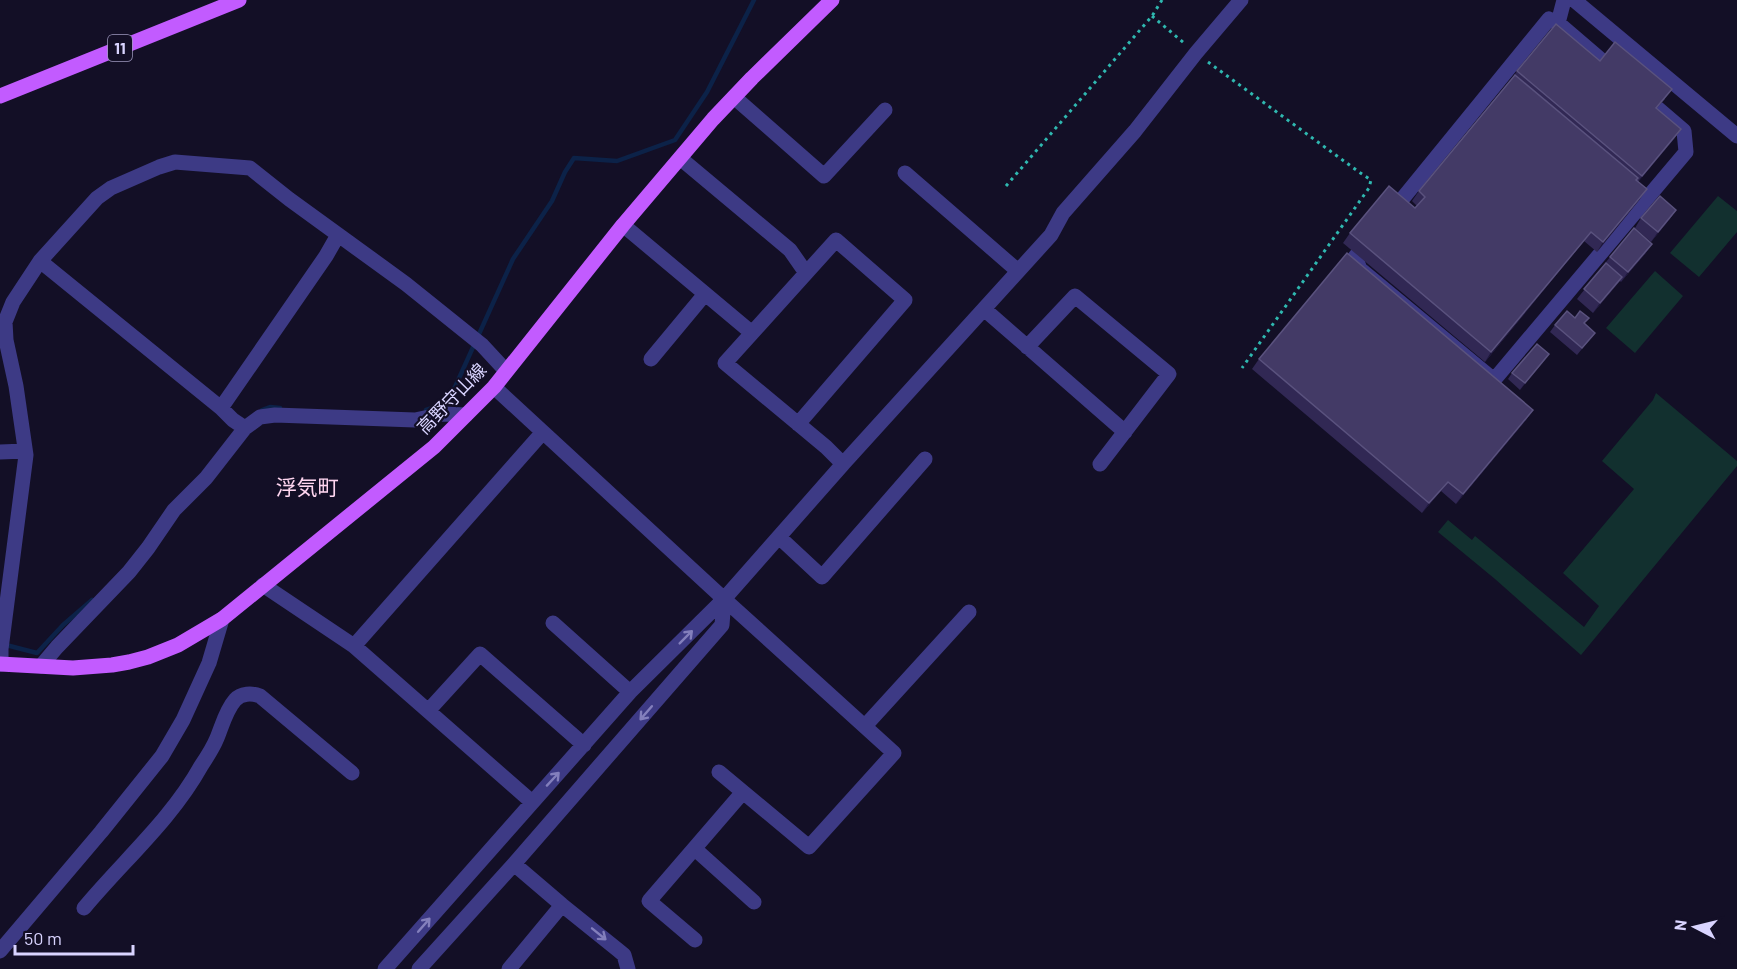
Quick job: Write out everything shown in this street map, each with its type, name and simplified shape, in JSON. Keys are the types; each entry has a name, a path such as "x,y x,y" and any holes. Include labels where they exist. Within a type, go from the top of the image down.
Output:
{"main road":[{"name":"11","path":"0,96 239,0"},
{"name":"高野守山線","path":"1,654 41,666 73,668 112,665 148,657 178,645 222,619 426,454 494,387 623,225 713,119 832,0"}],"street":[{"path":"385,969 630,692 724,599 1051,235 1063,213 1135,131 1241,0"},
{"path":"1558,23 1564,0"},
{"path":"1574,0 1737,136"},
{"path":"1549,19 1558,23 1684,130 1686,152 1494,380 1360,269 1355,257 1549,19"},
{"path":"734,97 824,176 885,110"},
{"path":"680,158 790,250 806,273"},
{"path":"1,654 25,451 5,322 13,302 40,261 97,198 111,188 174,162 250,168 406,284 482,345 506,371"},
{"path":"905,172 1018,271"},
{"path":"623,225 752,333"},
{"path":"221,408 326,256 338,235"},
{"path":"798,424 905,300 836,240 725,363 798,424 826,447 843,464"},
{"path":"40,261 241,426"},
{"path":"651,359 705,294"},
{"path":"1027,347 1075,296 1169,374 1100,464"},
{"path":"984,309 1125,432"},
{"path":"494,387 894,753 809,847 719,772"},
{"path":"41,666 129,572 174,510 206,478 241,426 260,417 275,415 415,420 443,414 466,415"},
{"path":"354,646 543,432"},
{"path":"0,452 25,451"},
{"path":"779,537 822,577 925,459"},
{"path":"262,585 354,646 428,711 528,807 543,830"},
{"path":"419,969 514,864 722,625 724,599"},
{"path":"865,726 969,612"},
{"path":"0,951 162,756 183,720 209,663 222,619"},
{"path":"553,623 630,692"},
{"path":"428,711 480,654 584,745"},
{"path":"84,908 169,813 190,786 216,741 232,705 242,696 252,693 260,696 352,773"},
{"path":"695,940 649,901 743,792"},
{"path":"694,849 754,902"},
{"path":"514,864 624,955 628,969"},
{"path":"509,969 562,905"}],"path":[{"path":"1006,186 1152,16 1162,0"},
{"path":"1152,16 1196,53 1371,180 1368,188 1242,368"}],"green space":[{"path":"1718,196 1737,211 1737,232 1699,277 1670,253"},
{"path":"1655,271 1683,296 1635,353 1606,328"},
{"path":"1656,393 1737,461 1737,466 1581,655 1438,532 1448,520 1472,540 1475,536 1584,627 1599,606 1563,573 1634,489 1602,461 1653,400"}],"building":[{"path":"1556,24 1600,61 1615,42 1672,89 1656,108 1681,129 1642,176 1517,71"},
{"path":"1515,75 1638,178 1636,180 1647,189 1603,242 1591,232 1491,352 1350,233 1389,186 1415,208 1425,197 1419,191"},
{"path":"1660,196 1676,210 1658,232 1641,218"},
{"path":"1634,228 1652,244 1628,272 1610,257"},
{"path":"1347,253 1533,410 1463,494 1448,482 1429,503 1259,359"},
{"path":"1606,263 1622,277 1600,303 1584,289"},
{"path":"1567,311 1575,318 1580,311 1589,318 1584,323 1595,333 1582,348 1555,325"},
{"path":"1537,344 1549,354 1525,383 1512,373"}],"waterway":[{"path":"426,410 435,407 455,387 513,259 552,201 574,158 617,161 675,140 707,92 754,0"},
{"path":"262,410 270,407 280,408"},
{"path":"6,645 37,653 63,625 92,600"}],"district":[{"name":"浮気町","path":"307,488"}]}
